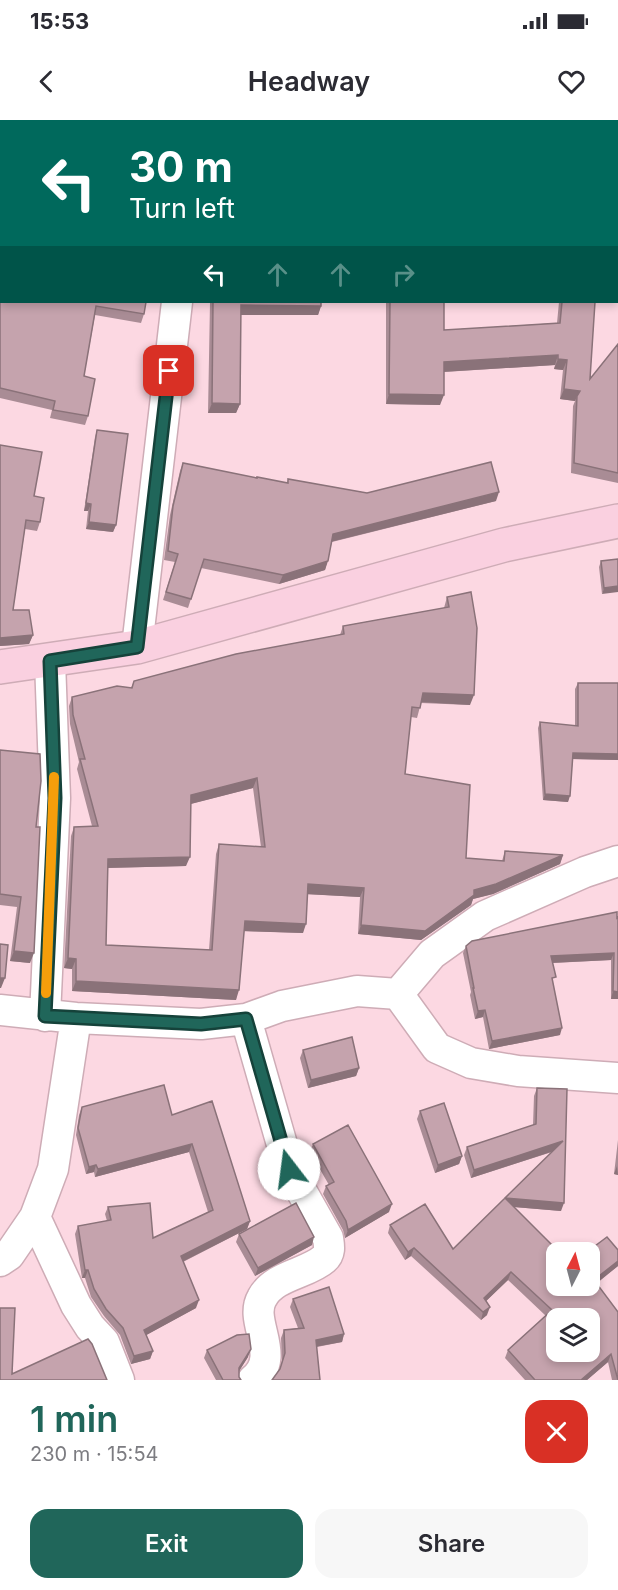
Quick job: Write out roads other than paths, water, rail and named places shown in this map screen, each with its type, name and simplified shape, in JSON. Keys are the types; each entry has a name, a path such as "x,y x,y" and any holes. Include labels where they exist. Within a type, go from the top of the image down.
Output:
{"street":[{"path":"137,647 177,303"},
{"path":"0,667 137,647 504,545 618,521"},
{"path":"45,1016 55,798 50,661"},
{"path":"398,994 432,954 485,916 585,872 618,861"},
{"path":"0,1010 45,1016 201,1024 246,1019 282,1006 357,991 398,994"},
{"path":"398,994 436,1048 471,1063 518,1071 618,1078"},
{"path":"0,1261 9,1255 35,1217 53,1169 76,1018"},
{"path":"246,1019 289,1169 328,1238 330,1249 325,1258 273,1286 262,1298 259,1308 266,1357 263,1370 253,1380"},
{"path":"35,1217 76,1305 90,1327 104,1342 119,1380"}]}
